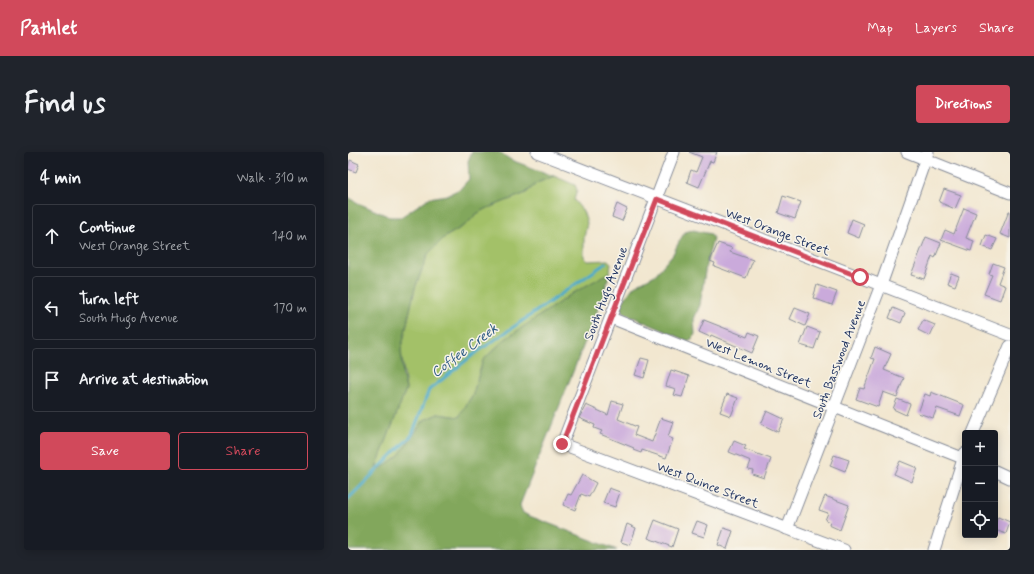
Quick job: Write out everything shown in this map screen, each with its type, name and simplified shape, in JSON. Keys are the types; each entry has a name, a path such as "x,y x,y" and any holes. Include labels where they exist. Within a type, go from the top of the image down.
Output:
{"street":[{"name":"West Orange Street","path":"537,152 1010,335"},
{"name":"South Hugo Avenue","path":"562,444 674,152"},
{"path":"907,152 926,156 1010,193"},
{"name":"South Basswood Avenue","path":"786,529 881,285 926,156"},
{"name":"West Lemon Street","path":"611,318 962,456"},
{"path":"974,430 1010,346"},
{"name":"West Quince Street","path":"562,444 844,550"},
{"path":"934,550 962,463"},
{"path":"998,472 1010,478"}],"green space":[{"path":"472,152 499,152 511,160 554,176 537,183 526,193 483,210 475,215 467,224 445,237 428,254 415,288 401,350 403,377 406,389 376,468 380,469 399,455 424,420 438,414 459,417 473,394 483,360 504,340 570,295 610,272 602,299 520,505 522,512 527,515 617,550 348,550 348,197 390,217 401,217 429,198 447,195 460,189 469,179 468,161"},
{"path":"554,176 575,185 577,190 574,200 583,211 587,223 584,238 584,257 588,261 608,260 611,263 610,272 570,295 504,340 483,360 473,394 459,417 438,414 424,420 399,455 379,470 376,468 406,389 401,350 415,288 428,254 445,237 467,224 475,215 483,210 526,193 537,183"},
{"path":"693,230 711,234 713,239 706,265 700,305 694,319 695,334 693,338 688,341 626,314 622,310 621,304 634,286 655,275 673,254 685,232"}],"building":[{"path":"689,152 717,152 713,162 710,161 699,187 687,182 691,170 696,172 702,157"},
{"path":"350,160 359,164 356,172 348,169"},
{"path":"944,189 961,195 955,209 939,202"},
{"path":"783,196 801,202 795,219 778,213"},
{"path":"617,204 627,209 622,221 612,217"},
{"path":"964,208 976,213 966,238 974,241 971,251 941,240 945,230 954,234"},
{"path":"1010,211 1010,238 1000,234"},
{"path":"852,219 864,224 859,238 847,233"},
{"path":"986,235 997,239 992,250 982,246"},
{"path":"926,237 941,243 935,258 932,256 924,279 911,275"},
{"path":"718,243 732,248 730,252 753,260 746,278 714,266 715,263 710,261"},
{"path":"993,263 1004,267 998,283 1005,286 1000,300 984,294 992,275 989,274"},
{"path":"951,273 959,276 955,286 947,283"},
{"path":"817,285 837,292 832,305 813,298"},
{"path":"795,308 810,314 805,326 790,319"},
{"path":"893,308 905,313 901,323 889,318"},
{"path":"704,320 747,337 749,332 759,336 752,353 711,335 710,337 699,332"},
{"path":"923,320 935,325 930,336 918,330"},
{"path":"807,327 820,332 814,349 800,345"},
{"path":"875,347 891,354 884,370 904,378 897,397 883,392 878,407 856,399 860,388 864,389 875,359 871,358"},
{"path":"641,358 649,360 644,378 635,375"},
{"path":"671,370 689,376 682,397 674,395 676,389 666,386"},
{"path":"931,392 964,405 960,416 937,408 933,418 918,413 925,394 930,396"},
{"path":"727,394 738,398 731,416 720,412"},
{"path":"897,399 910,404 906,415 893,409"},
{"path":"612,401 623,404 618,419 637,427 634,435 652,442 661,418 673,422 668,437 673,439 666,458 642,450 641,453 633,450 634,448 600,434 602,431 594,428 595,425 579,418 586,405 608,415"},
{"path":"767,411 784,419 778,432 761,424"},
{"path":"734,441 746,446 744,449 771,459 764,478 752,474 753,470 748,469 751,461 729,452"},
{"path":"834,455 849,460 845,472 830,466"},
{"path":"900,461 917,468 912,482 894,474"},
{"path":"582,475 596,483 589,497 581,494 575,510 563,505 568,494 571,495"},
{"path":"609,488 620,492 615,507 603,503"},
{"path":"825,496 849,505 840,530 829,525 830,522 825,520 828,513 819,510"},
{"path":"998,517 1010,522 1006,534 998,531"},
{"path":"655,520 678,529 672,547 648,538"},
{"path":"697,521 708,525 704,537 692,533"},
{"path":"627,524 636,528 630,545 621,542"},
{"path":"724,528 733,531 727,549 718,545"}],"waterway":[{"name":"Coffee Creek","path":"348,499 412,435 429,390 473,355 606,263"}],"route":[{"path":"562,444 657,199 860,277"}]}
